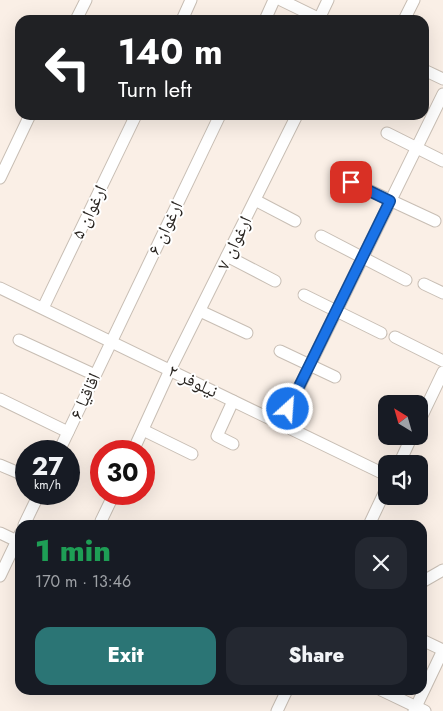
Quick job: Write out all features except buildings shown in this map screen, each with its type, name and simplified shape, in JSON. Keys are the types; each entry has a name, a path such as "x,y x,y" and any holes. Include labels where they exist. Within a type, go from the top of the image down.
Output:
{"street":[{"path":"78,15 86,0"},
{"path":"184,15 191,0"},
{"path":"267,15 274,0"},
{"path":"281,0 312,15"},
{"path":"322,15 328,0"},
{"path":"406,15 414,0"},
{"path":"429,72 443,79"},
{"path":"281,424 443,94"},
{"path":"0,178 28,120"},
{"name":"ارغوان ۵","path":"42,308 134,120"},
{"name":"ارغوان ۶","path":"111,342 218,120"},
{"name":"ارغوان ۷","path":"138,440 170,370 294,120"},
{"path":"387,132 443,161"},
{"path":"351,182 436,221"},
{"path":"254,200 295,221"},
{"path":"321,236 406,280"},
{"path":"227,256 275,281"},
{"path":"424,284 443,294"},
{"name":"نیلوفر ۲","path":"1,292 42,308 378,471"},
{"path":"304,295 381,333"},
{"path":"200,310 246,333"},
{"path":"395,337 443,361"},
{"path":"20,340 95,375"},
{"name":"اقاقیا ۶","path":"64,440 111,342"},
{"path":"280,351 335,377"},
{"path":"428,403 443,372"},
{"path":"0,399 68,432"},
{"path":"233,401 216,436 233,444"},
{"path":"143,430 192,454"},
{"path":"0,464 15,471"},
{"path":"26,520 34,505"},
{"path":"102,520 109,505"},
{"path":"371,520 378,505"},
{"path":"0,533 15,536"},
{"path":"0,576 15,545"},
{"path":"427,579 443,570"},
{"path":"427,642 443,650 427,688"},
{"path":"277,711 285,695"},
{"path":"390,695 418,710 424,695"}],"route":[{"path":"288,409 390,201 351,182"}]}
